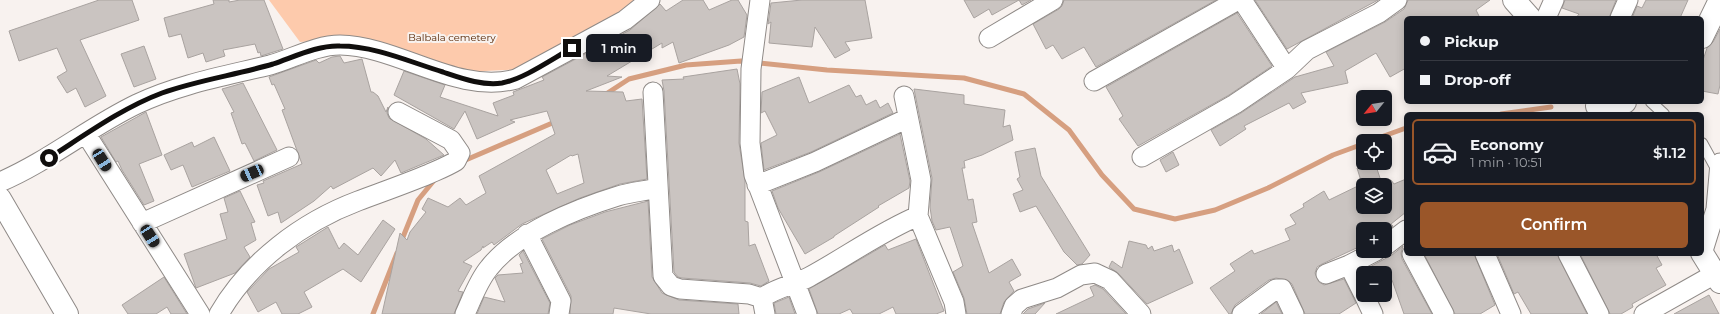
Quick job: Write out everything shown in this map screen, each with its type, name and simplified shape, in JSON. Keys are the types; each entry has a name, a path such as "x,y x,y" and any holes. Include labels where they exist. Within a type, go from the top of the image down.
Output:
{"main road":[{"path":"1514,0 1528,16"},
{"path":"1704,33 1720,0"},
{"path":"1594,109 1616,104"},
{"path":"0,199 67,314"},
{"path":"1704,256 1717,278"}],"street":[{"path":"0,182 49,158 135,105 186,85 272,64 322,48 338,45 353,46 388,55 459,78 485,83 501,83 516,79 625,20 650,0"},
{"path":"760,0 753,62 750,142 752,165 757,185 807,314"},
{"path":"989,38 1053,0"},
{"path":"1094,81 1238,0"},
{"path":"1242,0 1287,69"},
{"path":"1142,157 1235,104 1287,69 1307,50 1378,13 1397,0"},
{"path":"1547,16 1554,0"},
{"path":"1621,16 1628,0"},
{"path":"653,92 663,276 671,286 680,289 749,294 764,306 777,290 796,283 898,225 918,216"},
{"path":"904,96 921,180 918,216 954,302 956,314"},
{"path":"220,314 231,294 246,276 283,243 337,210 400,186 456,161 460,153 451,140 398,112"},
{"path":"757,185 815,162 908,118"},
{"path":"86,134 200,314"},
{"path":"142,223 289,157"},
{"path":"1704,247 1716,209 1719,168"},
{"path":"465,314 488,269 498,257 527,234 588,207 620,195 658,188"},
{"path":"527,234 561,301 559,314"},
{"path":"1392,242 1404,235"},
{"path":"1413,256 1444,314"},
{"path":"1486,256 1511,314"},
{"path":"1569,256 1599,314"},
{"path":"1326,274 1362,258"},
{"path":"1349,265 1356,280"},
{"path":"1011,314 1014,306 1022,299 1057,288 1081,275 1095,273 1110,280 1142,314"},
{"path":"1644,314 1717,278"},
{"path":"1242,314 1276,289 1282,289 1294,314"},
{"path":"1367,302 1373,314"}],"lane":[{"path":"1653,104 1662,112"},
{"path":"1704,146 1719,168"}],"green space":[{"name":"Balbala cemetery","path":"269,0 636,0 627,8 526,69 445,73 350,38 300,42"}],"building":[{"path":"99,0 132,0 139,20 80,40 106,96 85,107 76,88 67,93 57,77 67,71 57,48 19,61 9,31"},
{"path":"213,0 229,0 229,2 240,0 264,0 283,49 261,56 260,52 258,53 255,44 223,50 225,56 206,62 203,53 188,58 181,34 169,37 164,18 214,4"},
{"path":"683,0 703,0 709,10 732,0 738,0 747,15 744,37 729,45 679,63 673,42 662,48 662,43 607,76 622,77 586,91 623,92 626,101 642,99 647,179 620,184 580,198 522,224 494,245 492,242 483,248 483,246 481,250 463,262 472,266 458,291 463,292 454,314 382,314 400,233 407,240 410,232 426,212 422,209 428,198 448,207 460,198 466,205 486,193 479,176 555,134 547,111 510,120 515,122 477,139 465,111 454,129 394,95 404,71 445,85 440,97 498,116 493,103 514,95 513,92 544,80 542,77 630,30 660,4 666,11","holes":["578,154 584,183 557,194 546,170 571,155"]},
{"path":"802,0 865,0 872,38 845,42 850,50 835,58 815,27 812,47 769,43 771,22 768,24 771,3"},
{"path":"964,0 1019,0 992,15 989,9 974,18"},
{"path":"1019,0 1031,0 1022,5"},
{"path":"1064,0 1216,0 1096,67 1084,47 1062,59 1053,45 1046,49 1033,24 1059,9"},
{"path":"1255,0 1378,0 1287,49"},
{"path":"1408,0 1490,0 1476,10 1479,16 1404,16 1404,69 1390,77 1376,53 1345,71 1348,83 1301,93 1306,102 1293,109 1289,103 1244,126 1246,129 1220,146 1211,130 1241,113 1295,77 1334,66 1326,52 1385,22 1404,9"},
{"path":"1565,0 1616,0 1610,16 1578,16 1579,14 1562,8"},
{"path":"1646,0 1688,0 1681,16 1633,16 1637,6 1642,8"},
{"path":"1237,13 1272,66 1229,95 1138,146 1119,119 1123,116 1106,87"},
{"path":"1720,29 1720,85 1718,94 1704,91 1704,57 1707,48 1713,42"},
{"path":"144,46 156,79 134,87 121,54"},
{"path":"340,56 344,63 362,59 371,92 378,96 386,112 388,107 387,113 389,118 426,139 444,155 401,173 395,160 381,176 373,168 333,189 331,186 314,201 281,223 278,212 268,216 257,185 302,164 282,110 285,109 274,84 272,85 269,77 316,60 319,63 332,57"},
{"path":"737,69 740,84 739,143 745,181 745,221 748,222 749,246 755,244 769,281 761,286 750,283 682,278 678,277 674,272 664,91 662,80 684,79 683,77"},
{"path":"799,77 809,103 849,85 856,97 861,95 866,105 876,100 880,108 888,103 893,113 811,152 764,170 761,143 777,135 765,111 761,113 762,92"},
{"path":"243,83 277,150 254,161 245,143 242,144 231,113 234,112 222,89"},
{"path":"914,89 964,95 964,104 1005,110 1003,127 1010,125 1013,140 982,155 964,161 965,168 962,168 968,200 973,199 977,222 972,223 989,273 1012,259 1021,275 1009,282 1014,291 1004,302 1000,314 967,314 964,298 953,272 963,266 950,227 936,230 932,221 930,207 932,178"},
{"path":"146,112 162,155 139,164 154,201 144,205 118,161 116,162 101,137"},
{"path":"900,134 910,181 909,188 878,206 879,207 834,237 805,254 778,208 772,191 819,172"},
{"path":"214,137 230,171 192,187 183,165 171,170 164,155 192,142 194,147"},
{"path":"1035,148 1041,176 1090,255 1082,264 1077,265 1064,252 1036,206 1020,212 1013,194 1023,190 1017,179 1020,177 1015,152"},
{"path":"1173,152 1179,165 1166,172 1160,160"},
{"path":"1358,170 1377,170 1380,178 1360,178"},
{"path":"1404,180 1404,214 1392,223 1356,222 1356,248 1317,267 1315,273 1319,282 1324,285 1344,279 1356,303 1339,314 1305,314 1292,284 1287,280 1276,278 1269,280 1235,305 1231,314 1229,314 1210,288 1235,271 1230,264 1252,250 1254,254 1290,240 1285,229 1296,224 1290,215 1304,207 1303,204 1324,191 1329,200 1356,187 1356,214 1392,214 1392,181 1394,184"},
{"path":"240,191 255,222 251,223 256,240 244,247 250,257 235,273 196,288 184,254 227,239 220,214 228,212 224,198"},
{"path":"648,201 652,277 662,293 679,300 738,304 739,314 651,314 614,308 613,314 570,314 571,296 542,239 570,225 605,212"},
{"path":"383,220 395,229 361,282 343,269 304,292 312,307 298,314 282,314 276,302 258,312 247,292 269,269 299,252 296,247 328,227 339,249 344,243 358,255"},
{"path":"916,239 944,311 936,314 896,314 893,307 879,314 853,314 850,309 839,314 818,314 809,289 885,245 888,250"},
{"path":"1129,241 1146,245 1148,249 1152,246 1154,251 1172,245 1174,252 1179,249 1193,283 1147,304 1118,273 1109,267 1112,261 1122,268"},
{"path":"1403,246 1401,253 1402,259 1432,314 1404,314 1392,280 1392,266 1371,266 1386,258 1392,258 1392,255"},
{"path":"523,251 550,303 548,314 477,314 484,297 505,302 495,278 498,275 523,273 520,264 523,263 519,255"},
{"path":"1425,256 1475,256 1495,305 1480,314 1455,314"},
{"path":"1498,256 1558,256 1587,314 1531,314 1518,292 1514,294"},
{"path":"1581,256 1657,256 1662,265 1656,268 1666,285 1632,304 1633,307 1621,314 1610,314"},
{"path":"164,277 187,314 171,314 167,307 156,314 128,314 122,305"},
{"path":"1095,285 1103,289 1126,314 1056,314 1094,296 1090,287"},
{"path":"1709,295 1719,314 1674,314"},
{"path":"789,297 795,314 776,314 774,303"},
{"path":"1276,302 1282,314 1261,314"},
{"path":"1045,303 1035,314 1023,314 1028,309"}],"waterway":[{"path":"606,94 629,79 686,65 741,61 827,70 964,78 1024,94 1069,130 1102,175 1134,209 1175,219 1215,210 1268,188 1333,155 1356,147"},
{"path":"1515,112 1551,107"},
{"path":"461,162 557,121"},
{"path":"1389,134 1404,129"},
{"path":"401,242 418,200 436,178"},
{"path":"373,314 397,253"}],"route":[{"path":"49,158 135,105 160,94 186,85 272,64 322,48 338,45 353,46 388,55 459,78 485,83 501,83 516,79 572,48"}]}
